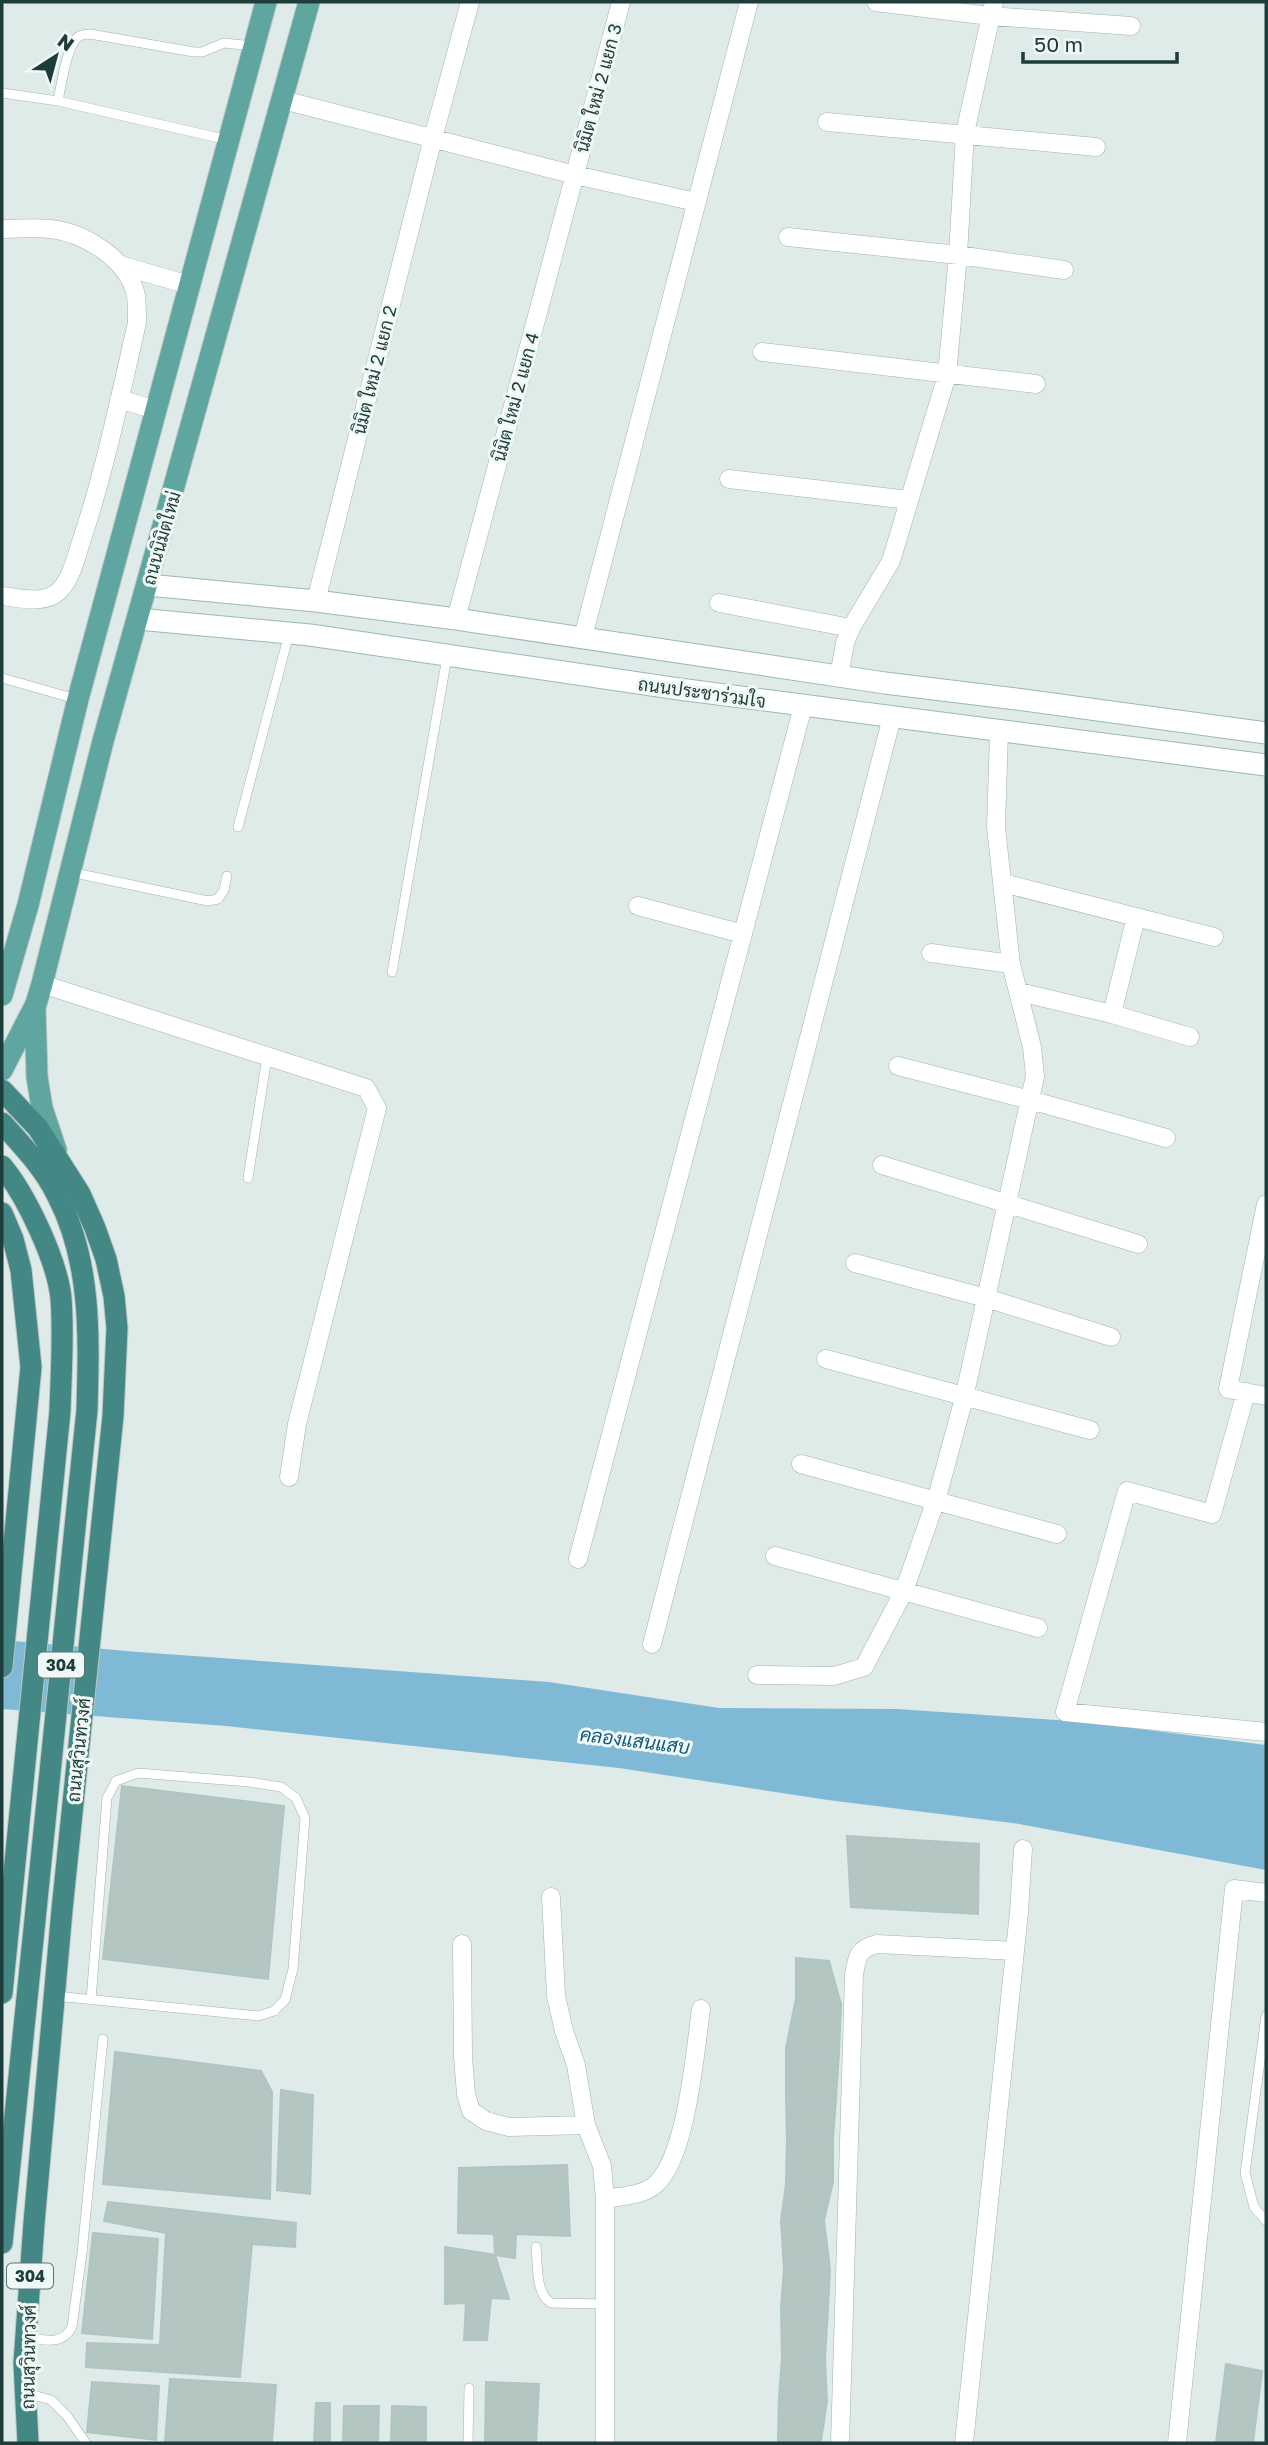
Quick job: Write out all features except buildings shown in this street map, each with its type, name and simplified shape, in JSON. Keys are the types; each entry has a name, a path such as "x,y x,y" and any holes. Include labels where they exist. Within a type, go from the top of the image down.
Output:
{"highway":[{"name":"ถนนสุวินทวงศ์","path":"2,1090 38,1128 80,1194 95,1227 114,1296 117,1362 53,1996 24,2362 28,2443"},
{"name":"ถนนสุวินทวงศ์","path":"2,1123 27,1150 57,1194 76,1239 87,1292 89,1336 87,1410 2,2244"},
{"name":"304","path":"2,1166 29,1207 45,1243 61,1295 62,1345 60,1411 2,1993"},
{"path":"2,1213 13,1239 21,1270 31,1367 2,1667"}],"main road":[{"path":"2,995 28,905 78,699 266,2"},
{"name":"ถนนนิมิตใหม่","path":"2,1070 39,994 68,872 309,2"},
{"name":"ถนนประชาร่วมใจ","path":"148,585 316,601 456,619 839,676 1266,733"},
{"path":"300,634 316,601"},
{"name":"ถนนประชาร่วมใจ","path":"138,620 300,634 803,706 1266,765"},
{"path":"2,935 28,905"},
{"path":"39,994 37,1077 42,1108 59,1160"}],"street":[{"name":"นิมิต ใหม่ 2 แยก 2","path":"316,601 470,2"},
{"name":"นิมิต ใหม่ 2 แยก 3","path":"575,175 621,2"},
{"path":"583,637 749,2"},
{"path":"876,2 992,9 1131,26"},
{"path":"839,676 845,643 851,628 891,561 947,375 965,133 992,9"},
{"path":"283,100 575,175 696,202"},
{"path":"827,122 1096,147"},
{"name":"นิมิต ใหม่ 2 แยก 4","path":"456,619 575,175"},
{"path":"2,229 53,229 80,236 109,254 120,265 136,293 137,323 92,510 72,570 60,591 50,596 36,600 2,596"},
{"path":"788,237 958,255 1064,270"},
{"path":"120,265 189,285"},
{"path":"762,352 1036,384"},
{"path":"119,399 156,411"},
{"path":"729,479 909,500"},
{"path":"719,603 851,628"},
{"path":"578,1559 803,706"},
{"path":"652,1644 891,717"},
{"path":"757,1675 834,1676 863,1667 904,1591 935,1502 964,1398 1035,1076 1032,1047 1011,964 996,827 999,732"},
{"path":"1003,883 1214,937"},
{"path":"638,906 743,934"},
{"path":"1112,1014 1136,916"},
{"path":"932,953 1011,964"},
{"path":"1019,992 1112,1014 1190,1037"},
{"path":"39,994 267,1057 366,1088 377,1108 297,1424 289,1477"},
{"path":"898,1066 1166,1138"},
{"path":"882,1165 1138,1244"},
{"path":"1266,1204 1261,1254 1228,1389 1266,1396"},
{"path":"855,1263 986,1298 1111,1337"},
{"path":"826,1359 1090,1430"},
{"path":"1246,1392 1212,1514 1127,1492 1065,1712 1266,1732"},
{"path":"801,1464 1057,1534"},
{"path":"775,1556 1038,1628"},
{"path":"964,2443 1015,1951 1023,1849"},
{"path":"1177,2443 1234,1888 1266,1893"},
{"path":"551,1897 556,1996 576,2065 586,2125 602,2166 605,2199 605,2443"},
{"path":"462,1944 463,2057 466,2094 471,2111 486,2122 509,2127 586,2125"},
{"path":"840,2443 857,1958 865,1947 877,1944 1015,1951"},
{"path":"605,2199 644,2192 656,2184 671,2164 682,2134 701,2008"}],"lane":[{"path":"58,101 62,75 75,40 81,35 90,34 194,52 202,52 224,43 255,47"},
{"path":"2,93 58,101 228,140"},
{"path":"238,827 300,634"},
{"path":"392,972 448,654"},
{"path":"2,678 78,699"},
{"path":"68,872 208,901 218,899 224,890 227,876"},
{"path":"248,1178 267,1057"},
{"path":"53,1996 91,2000 258,2016 274,2011 285,2000 293,1969 305,1818 296,1798 281,1787 249,1782 138,1773 116,1781 107,1798 91,2000"},
{"path":"1266,2016 1245,2173 1254,2207 1266,2221"},
{"path":"26,2337 56,2342 68,2335 72,2327 103,2039"},
{"path":"536,2247 544,2299 551,2303 605,2304"},
{"path":"468,2443 469,2388"},
{"path":"25,2393 51,2400 86,2443"}],"water":[{"name":"คลองแสนแสบ","path":"2,1640 549,1682 719,1708 897,1709 1085,1722 1266,1745 1266,1870 1019,1824 828,1800 619,1768 226,1726 2,1709"}]}
